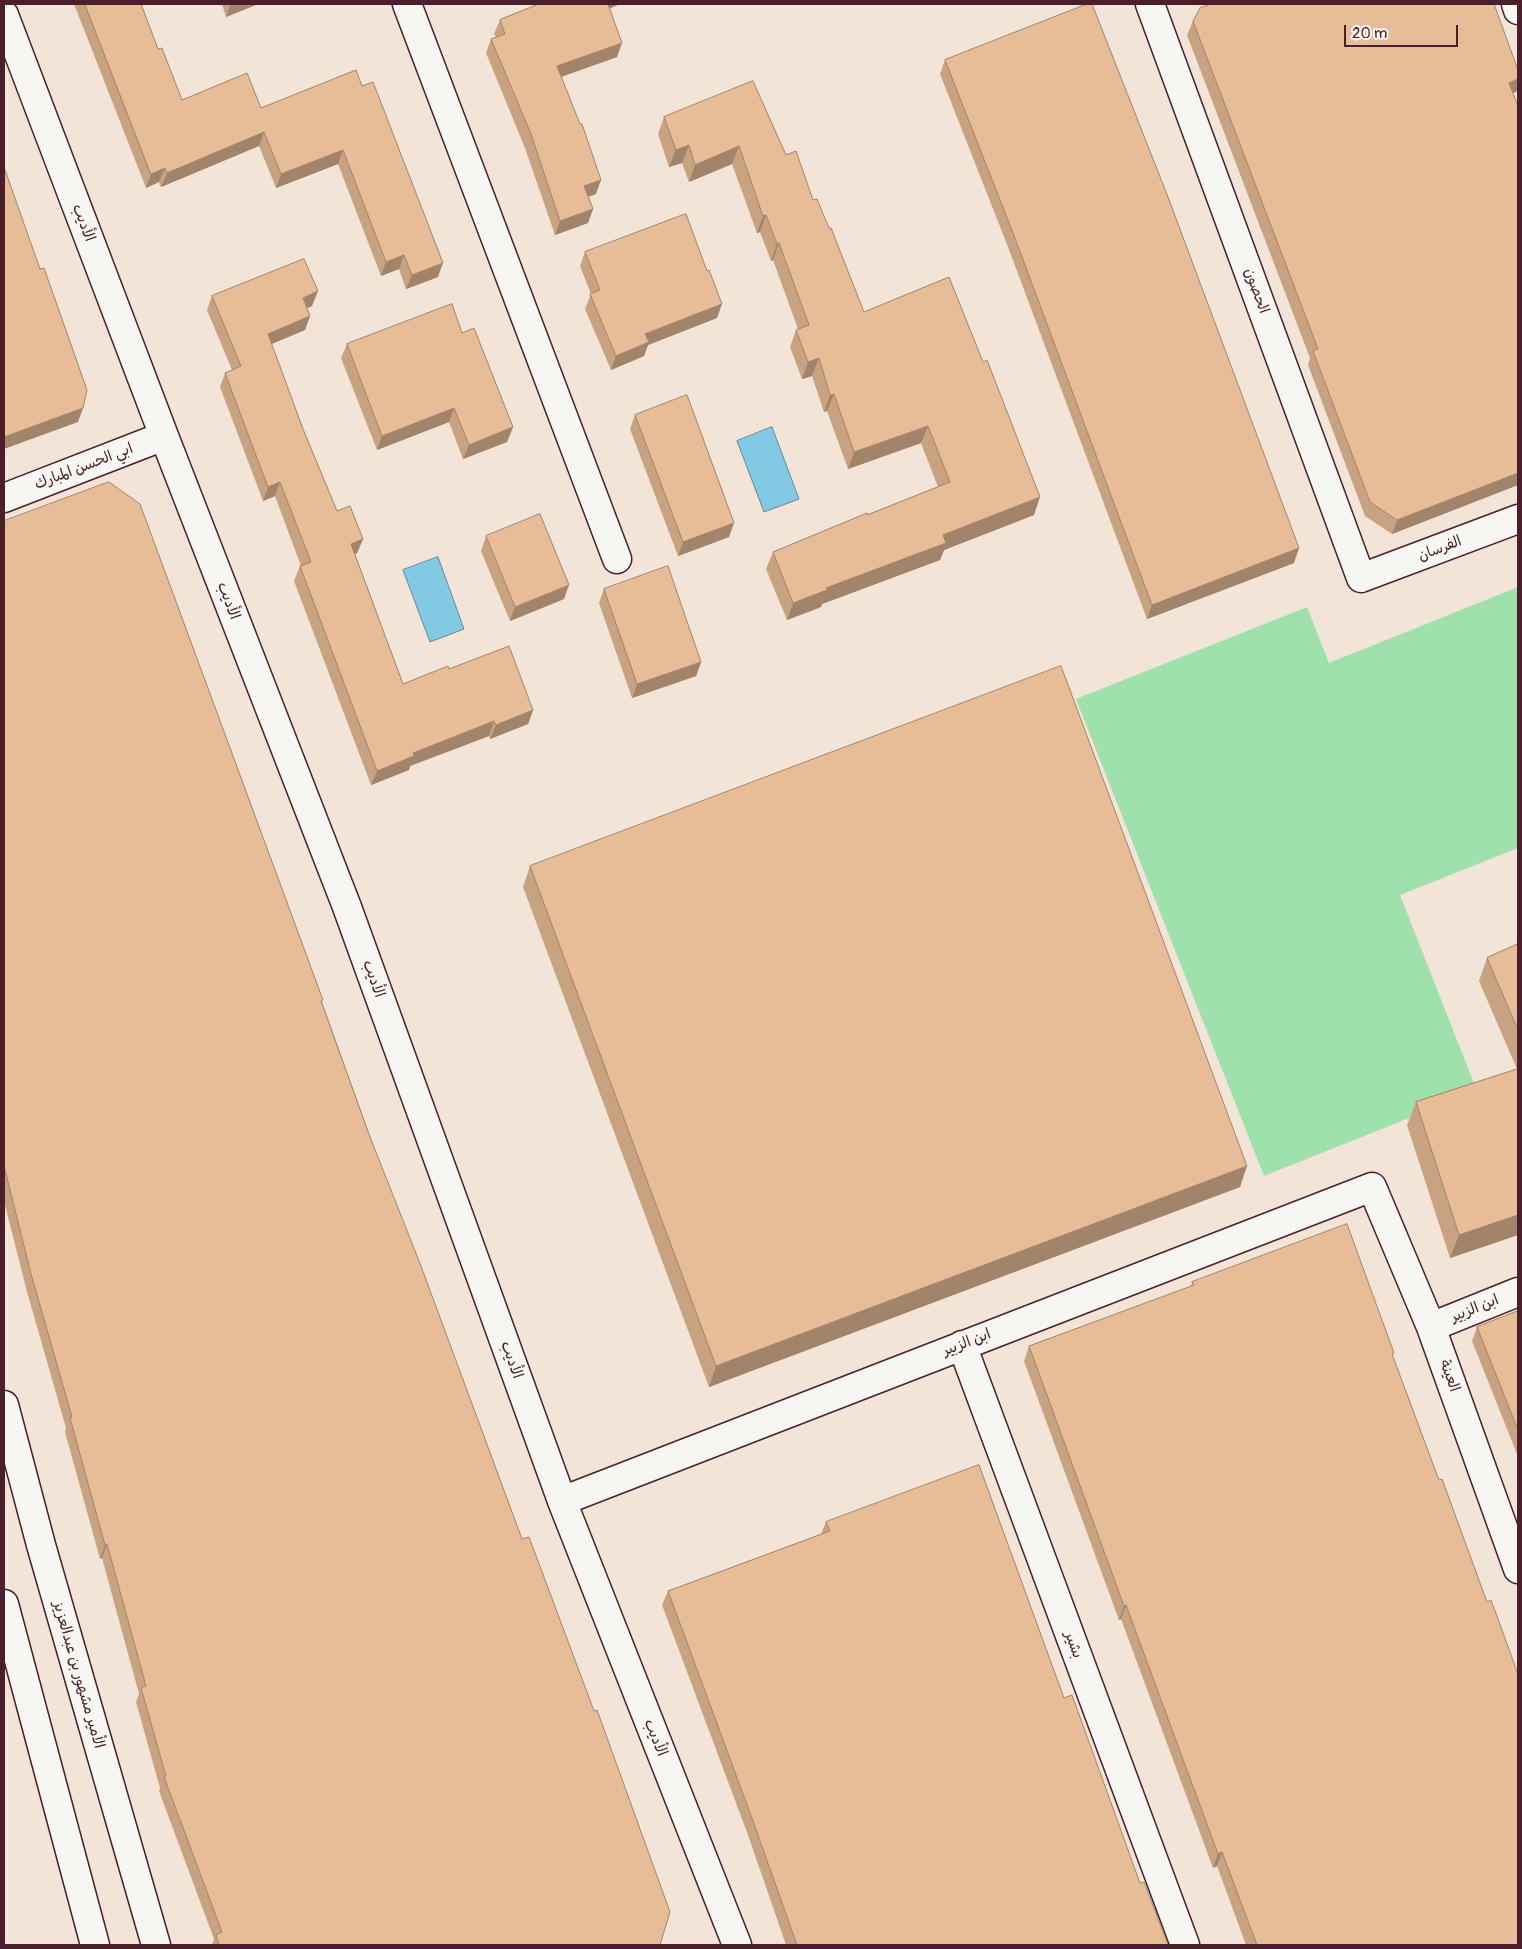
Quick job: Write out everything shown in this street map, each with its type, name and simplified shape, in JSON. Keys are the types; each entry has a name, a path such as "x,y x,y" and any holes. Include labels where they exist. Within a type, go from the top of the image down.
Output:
{"street":[{"path":"407,4 617,559"},
{"path":"1516,4 1518,10"},
{"name":"الحصون","path":"1154,5 1361,578"},
{"name":"الأديب","path":"4,14 164,436 347,907 562,1501 737,1945"},
{"name":"ابي الحسن المبارك","path":"4,498 164,436"},
{"name":"الفرسان","path":"1361,578 1518,519"},
{"name":"ابن الزبير","path":"562,1501 1372,1187"},
{"name":"العينة","path":"1372,1187 1431,1327 1518,1569"},
{"name":"ابن الزبير","path":"1431,1327 1518,1292"},
{"name":"بشير","path":"962,1345 1185,1945"},
{"name":"الأمير مشهور بن عبدالعزيز","path":"4,1405 41,1545 156,1945"},
{"path":"4,1604 94,1945"}],"green space":[{"path":"1518,587 1518,848 1400,895 1477,1091 1264,1176 1076,699 1307,607 1329,663"}],"water":[{"path":"772,427 799,499 764,512 737,441"},
{"path":"438,557 464,629 430,642 403,570"}],"building":[{"path":"85,4 141,4 158,49 162,48 182,100 247,73 261,108 356,70 362,86 373,82 443,263 412,275 404,255 386,262 343,150 281,174 264,132 167,173 165,168 151,174"},
{"path":"539,4 608,4 622,43 557,66 580,124 582,124 601,180 584,186 593,209 560,221 531,134 491,39 505,34 500,20"},
{"path":"1087,4 1092,4 1168,197 1299,548 1152,605 1013,233 945,60"},
{"path":"1211,4 1494,4 1518,70 1518,79 1509,83 1518,106 1518,473 1397,520 1370,502 1313,351 1318,349 1193,21 1200,8"},
{"path":"753,81 786,155 796,151 813,200 817,199 829,228 831,228 864,312 949,277 983,362 987,360 1040,497 943,535 946,543 826,588 827,590 793,603 773,552 867,513 867,515 950,482 928,426 854,452 834,394 830,395 819,358 808,362 796,330 809,325 779,243 777,244 766,215 763,216 739,146 695,165 689,145 676,150 664,117"},
{"path":"4,167 40,269 44,268 87,390 83,408 4,437"},
{"path":"686,214 707,271 709,270 722,304 645,334 649,342 616,356 590,294 600,290 585,252"},
{"path":"304,259 318,291 303,298 310,316 268,334 303,429 337,511 350,506 363,539 351,544 403,684 448,666 449,669 509,646 533,710 496,725 494,721 413,753 414,756 377,771 300,566 311,562 280,482 268,487 225,373 241,366 212,296"},
{"path":"452,304 462,333 474,328 513,427 469,445 454,408 382,436 347,344"},
{"path":"687,395 734,523 683,542 635,415"},
{"path":"109,482 140,504 323,1000 321,1001 370,1137 421,1266 522,1539 529,1537 594,1711 597,1710 670,1912 660,1945 219,1945 216,1935 222,1932 164,1777 166,1776 141,1688 146,1686 70,1418 72,1417 31,1274 4,1166 4,521"},
{"path":"540,514 569,585 515,607 486,536"},
{"path":"668,566 701,662 637,684 604,589"},
{"path":"1061,666 1247,1166 716,1366 530,866"},
{"path":"1518,944 1518,1030 1487,958"},
{"path":"1518,1069 1518,1215 1459,1235 1416,1102"},
{"path":"1347,1224 1394,1353 1392,1354 1439,1480 1442,1479 1487,1602 1491,1600 1518,1674 1518,1945 1257,1945 1222,1852 1218,1854 1126,1605 1124,1606 1029,1346 1194,1285 1192,1282"},
{"path":"1518,1311 1518,1430 1477,1327"},
{"path":"979,1465 1064,1698 1072,1695 1140,1883 1144,1882 1168,1945 797,1945 668,1591 830,1531 826,1522"}]}
